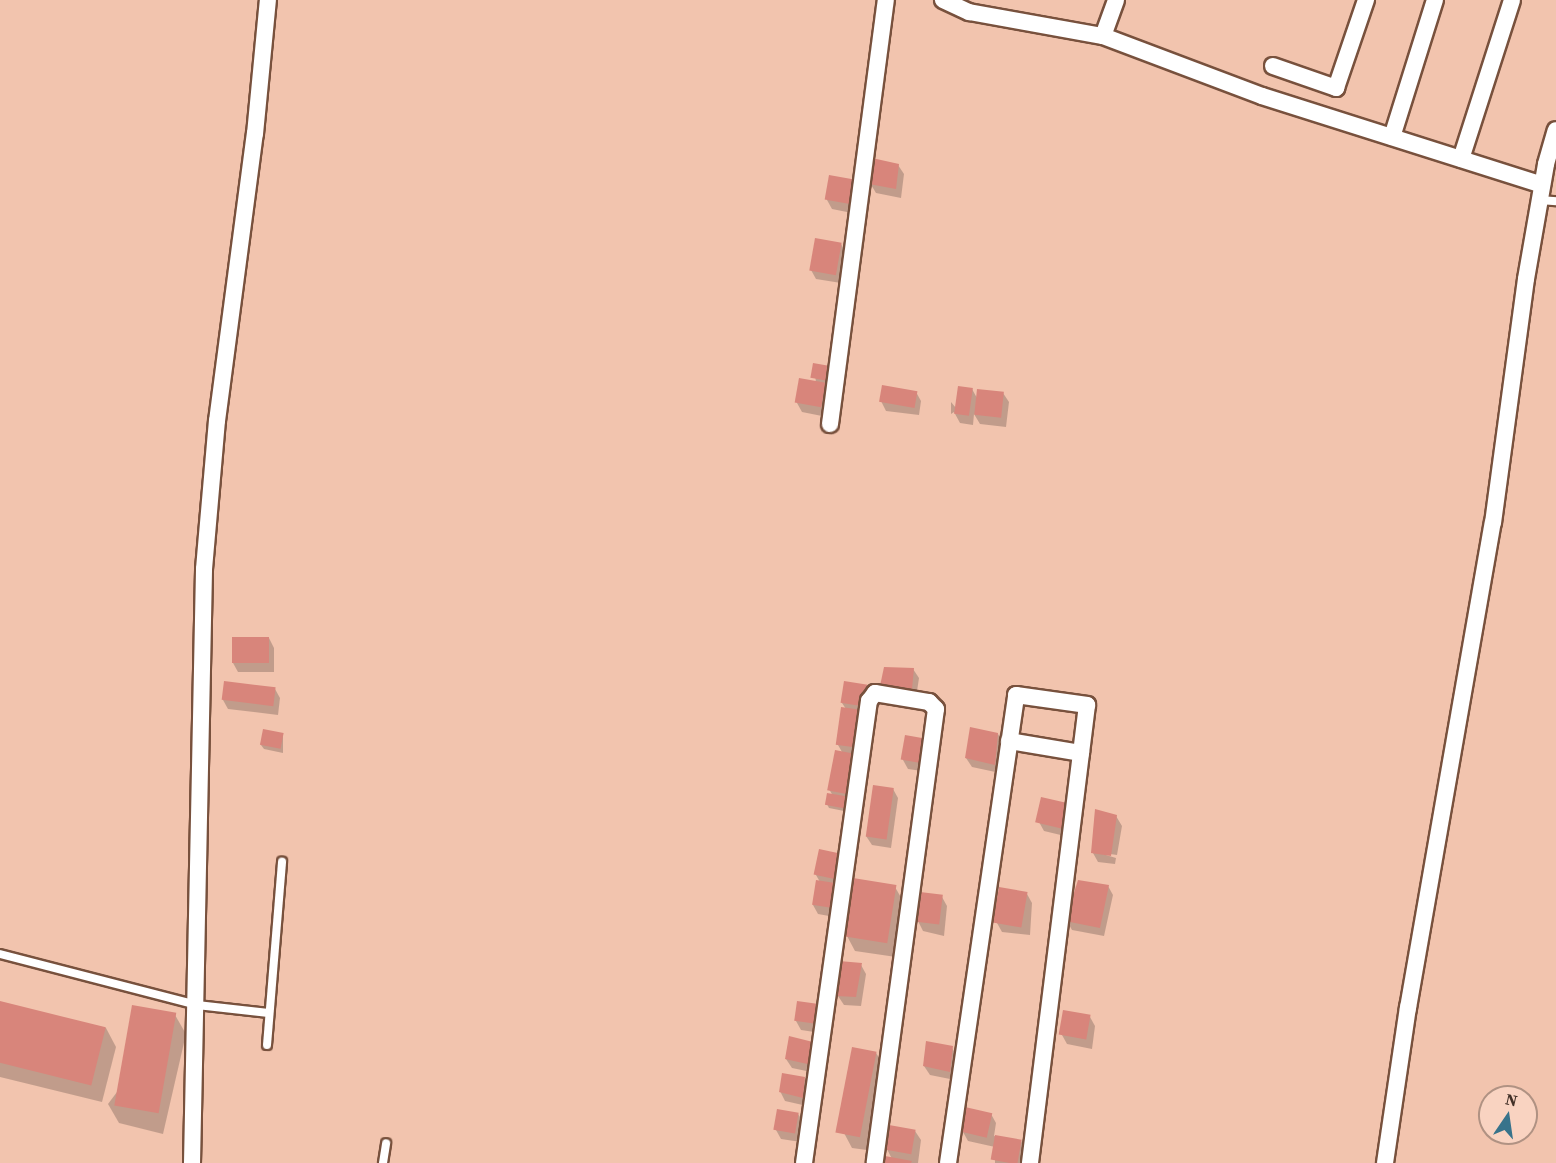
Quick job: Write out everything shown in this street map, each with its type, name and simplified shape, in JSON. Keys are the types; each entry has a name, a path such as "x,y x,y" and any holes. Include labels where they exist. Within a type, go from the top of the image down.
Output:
{"street":[{"path":"192,1163 197,1005 204,568 217,421 255,134 268,0"},
{"path":"830,424 886,0"},
{"path":"943,0 969,12 1103,36 1262,96 1461,159 1546,195"},
{"path":"1103,36 1116,0"},
{"path":"1273,66 1336,88 1366,0"},
{"path":"1392,137 1435,0"},
{"path":"1461,159 1512,0"},
{"path":"1385,1163 1410,997 1493,523 1556,130"},
{"path":"804,1163 868,701 875,693 929,702 936,709 875,1163"},
{"path":"948,1163 1016,695 1087,705 1029,1163"},
{"path":"1009,741 1081,753"}],"lane":[{"path":"267,1045 282,862"},
{"path":"0,954 197,1005 269,1013"},
{"path":"384,1163 386,1143"}],"building":[{"path":"872,158 899,164 896,189 869,184"},
{"path":"829,175 856,180 851,204 825,200"},
{"path":"815,238 842,243 836,275 809,270"},
{"path":"813,363 836,367 833,382 810,378"},
{"path":"799,378 826,383 821,407 795,403"},
{"path":"882,385 917,391 915,408 879,402"},
{"path":"958,386 973,388 969,416 954,414"},
{"path":"977,389 1004,392 1001,418 974,415"},
{"path":"232,637 269,637 269,663 232,663"},
{"path":"884,667 914,668 912,689 880,686"},
{"path":"224,681 276,687 273,706 222,700"},
{"path":"844,681 868,685 864,706 841,703"},
{"path":"841,707 862,710 857,748 836,745"},
{"path":"970,727 998,733 995,765 965,758"},
{"path":"263,729 284,733 281,749 260,745"},
{"path":"905,735 928,739 923,764 901,760"},
{"path":"835,750 856,754 848,794 827,790"},
{"path":"873,785 894,788 887,839 866,836"},
{"path":"827,793 849,797 847,809 825,805"},
{"path":"1041,797 1068,803 1062,829 1035,822"},
{"path":"1095,809 1117,815 1111,856 1091,853"},
{"path":"819,849 843,854 838,880 814,874"},
{"path":"853,878 896,885 887,943 844,936"},
{"path":"816,880 840,884 836,908 812,905"},
{"path":"1078,880 1109,885 1100,928 1065,921"},
{"path":"999,887 1028,892 1021,927 993,922"},
{"path":"920,892 943,895 939,925 916,922"},
{"path":"839,961 862,963 856,997 837,996"},
{"path":"0,1001 106,1027 91,1086 0,1063"},
{"path":"797,1001 819,1004 816,1024 794,1021"},
{"path":"132,1005 176,1013 159,1113 114,1105"},
{"path":"1063,1010 1091,1015 1086,1039 1059,1035"},
{"path":"789,1036 813,1042 812,1065 785,1059"},
{"path":"926,1041 953,1046 950,1072 923,1066"},
{"path":"852,1047 877,1052 860,1137 835,1132"},
{"path":"782,1073 805,1077 803,1098 779,1092"},
{"path":"965,1107 992,1113 987,1138 959,1131"},
{"path":"777,1109 799,1113 795,1134 773,1130"},
{"path":"889,1125 916,1130 911,1154 885,1150"},
{"path":"995,1135 1022,1140 1017,1163 991,1160"},
{"path":"885,1156 912,1161 911,1163 884,1163"}]}
